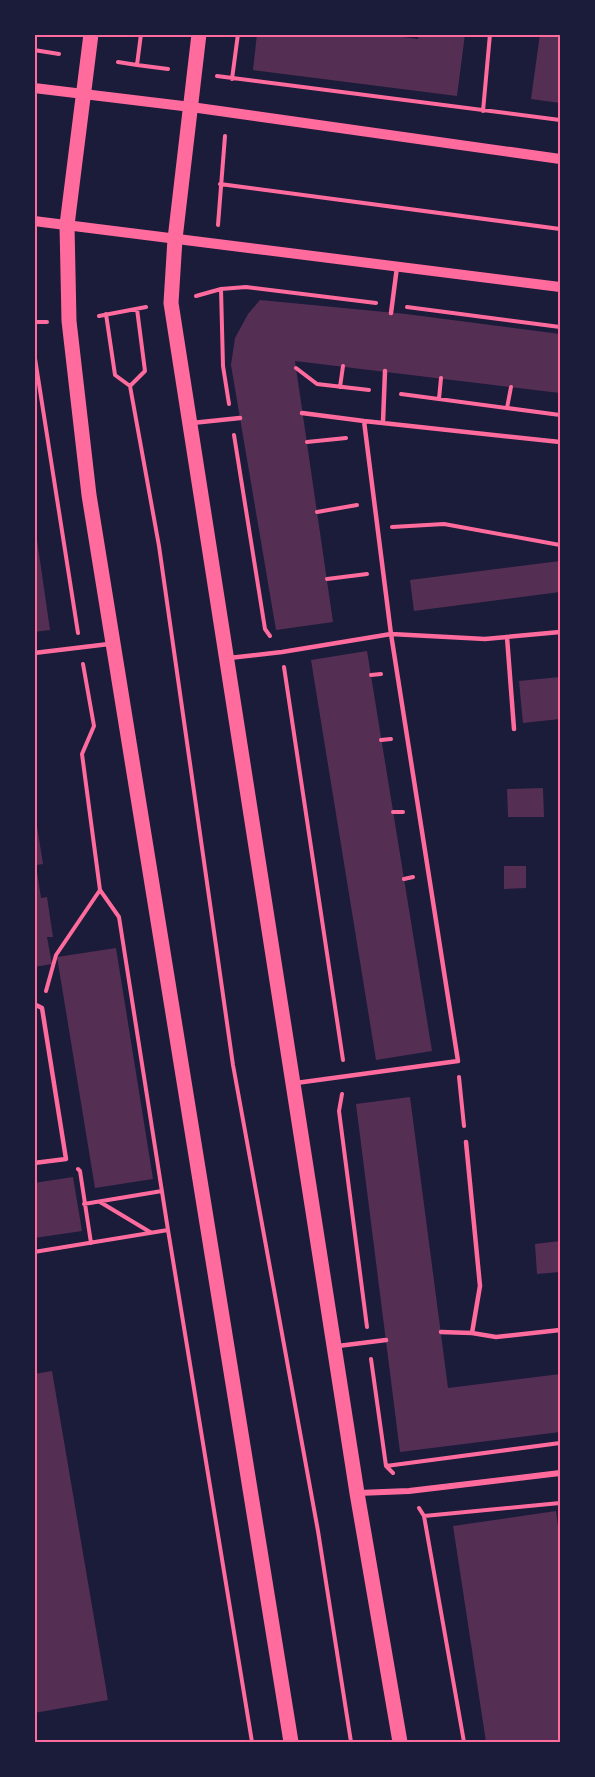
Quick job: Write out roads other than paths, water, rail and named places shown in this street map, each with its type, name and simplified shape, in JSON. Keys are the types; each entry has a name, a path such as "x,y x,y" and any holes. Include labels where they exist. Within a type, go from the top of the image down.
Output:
{"main road":[{"path":"91,34 67,225 69,321 89,495 291,1743"},
{"path":"199,34 175,239 171,303 357,1493 400,1743"}],"street":[{"path":"34,88 191,107 561,159"},
{"path":"34,221 561,287"},
{"path":"357,1493 408,1491 561,1473"}],"lane":[{"path":"391,313 397,267"},
{"path":"382,422 385,371"},
{"path":"303,412 364,421 561,442"},
{"path":"189,423 240,418"},
{"path":"293,1083 458,1061 391,634 364,421"},
{"path":"226,658 282,652 391,634 485,639 561,632"},
{"path":"507,637 514,729"},
{"path":"34,653 112,644"},
{"path":"34,1004 42,1008 66,1159 34,1163"},
{"path":"466,1142 480,1286 472,1333"},
{"path":"441,1332 472,1333 496,1337 561,1330"},
{"path":"335,1347 386,1340"}]}
